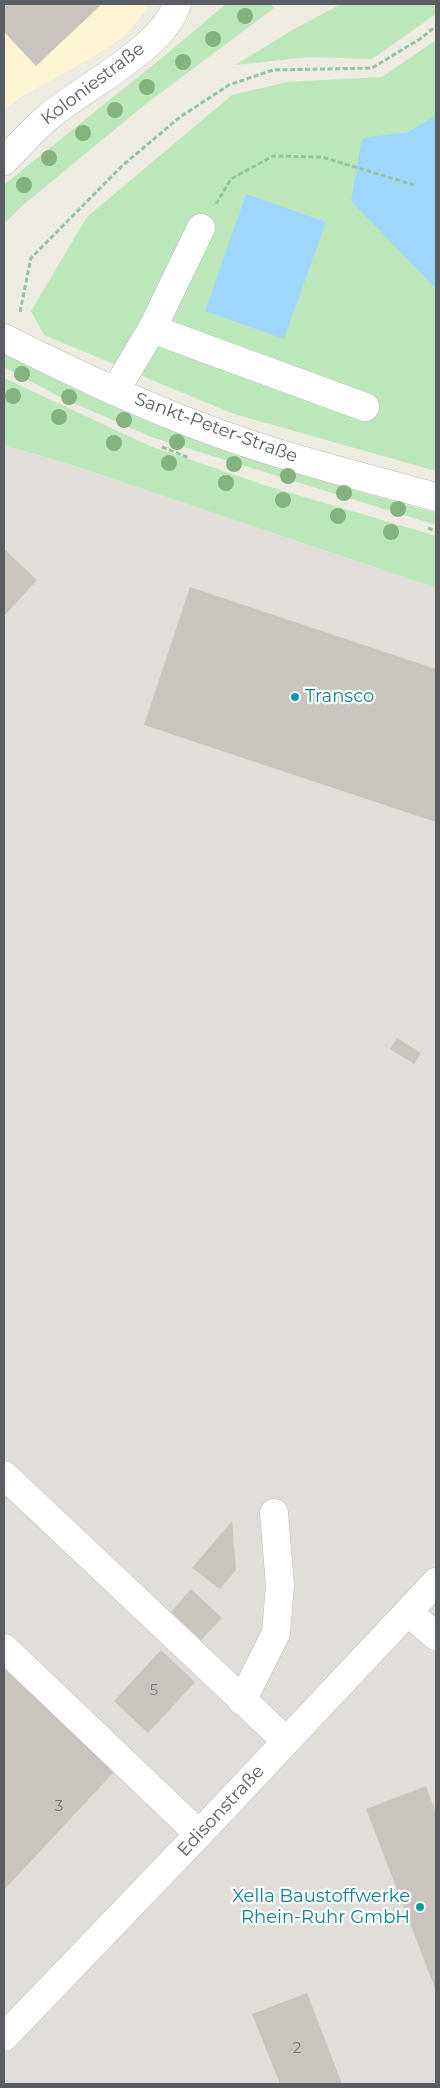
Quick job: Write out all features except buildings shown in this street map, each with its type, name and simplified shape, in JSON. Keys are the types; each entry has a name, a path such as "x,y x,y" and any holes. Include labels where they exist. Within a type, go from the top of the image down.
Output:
{"street":[{"name":"Koloniestraße","path":"4,161 47,118 145,47 174,15 177,4"},
{"path":"114,391 152,329 201,228"},
{"path":"152,329 364,407"},
{"name":"Sankt-Peter-Straße","path":"11,341 114,391 183,420 265,449 436,497"},
{"path":"4,1475 286,1741"},
{"path":"242,1701 276,1633 280,1586 274,1513"},
{"name":"Edisonstraße","path":"4,2037 409,1613 436,1582"},
{"path":"409,1613 436,1636"},
{"path":"4,1648 199,1834"}],"path":[{"path":"11,341 31,258 123,166 180,117 229,85 273,70 372,68 436,26"},
{"path":"201,228 231,179 273,156 322,157 414,185"}],"shaded area":[{"path":"4,4 148,4 126,35 91,58 19,98 4,110"},
{"path":"4,445 66,463 436,588 436,2084 4,2084"}],"green space":[{"path":"226,4 271,4 274,8 147,103 23,205 4,224 5,184"},
{"path":"341,4 436,4 436,14 372,59 308,57 235,65 296,28"},
{"path":"436,40 436,471 234,414 44,335 31,311 87,217 232,95 287,82 382,77"},
{"path":"4,353 106,403 169,430 268,464 436,513 436,525 151,437 62,398 4,367"},
{"path":"4,378 150,446 264,485 436,536 436,588 66,463 4,445"}],"water":[{"path":"436,115 436,289 351,201 362,138 408,132"},
{"path":"246,194 326,222 284,339 205,311"}],"place":[{"name":"Transco","path":"295,697"},
{"name":"Xella Baustoffwerke Rhein-Ruhr GmbH","path":"420,1907"}]}
